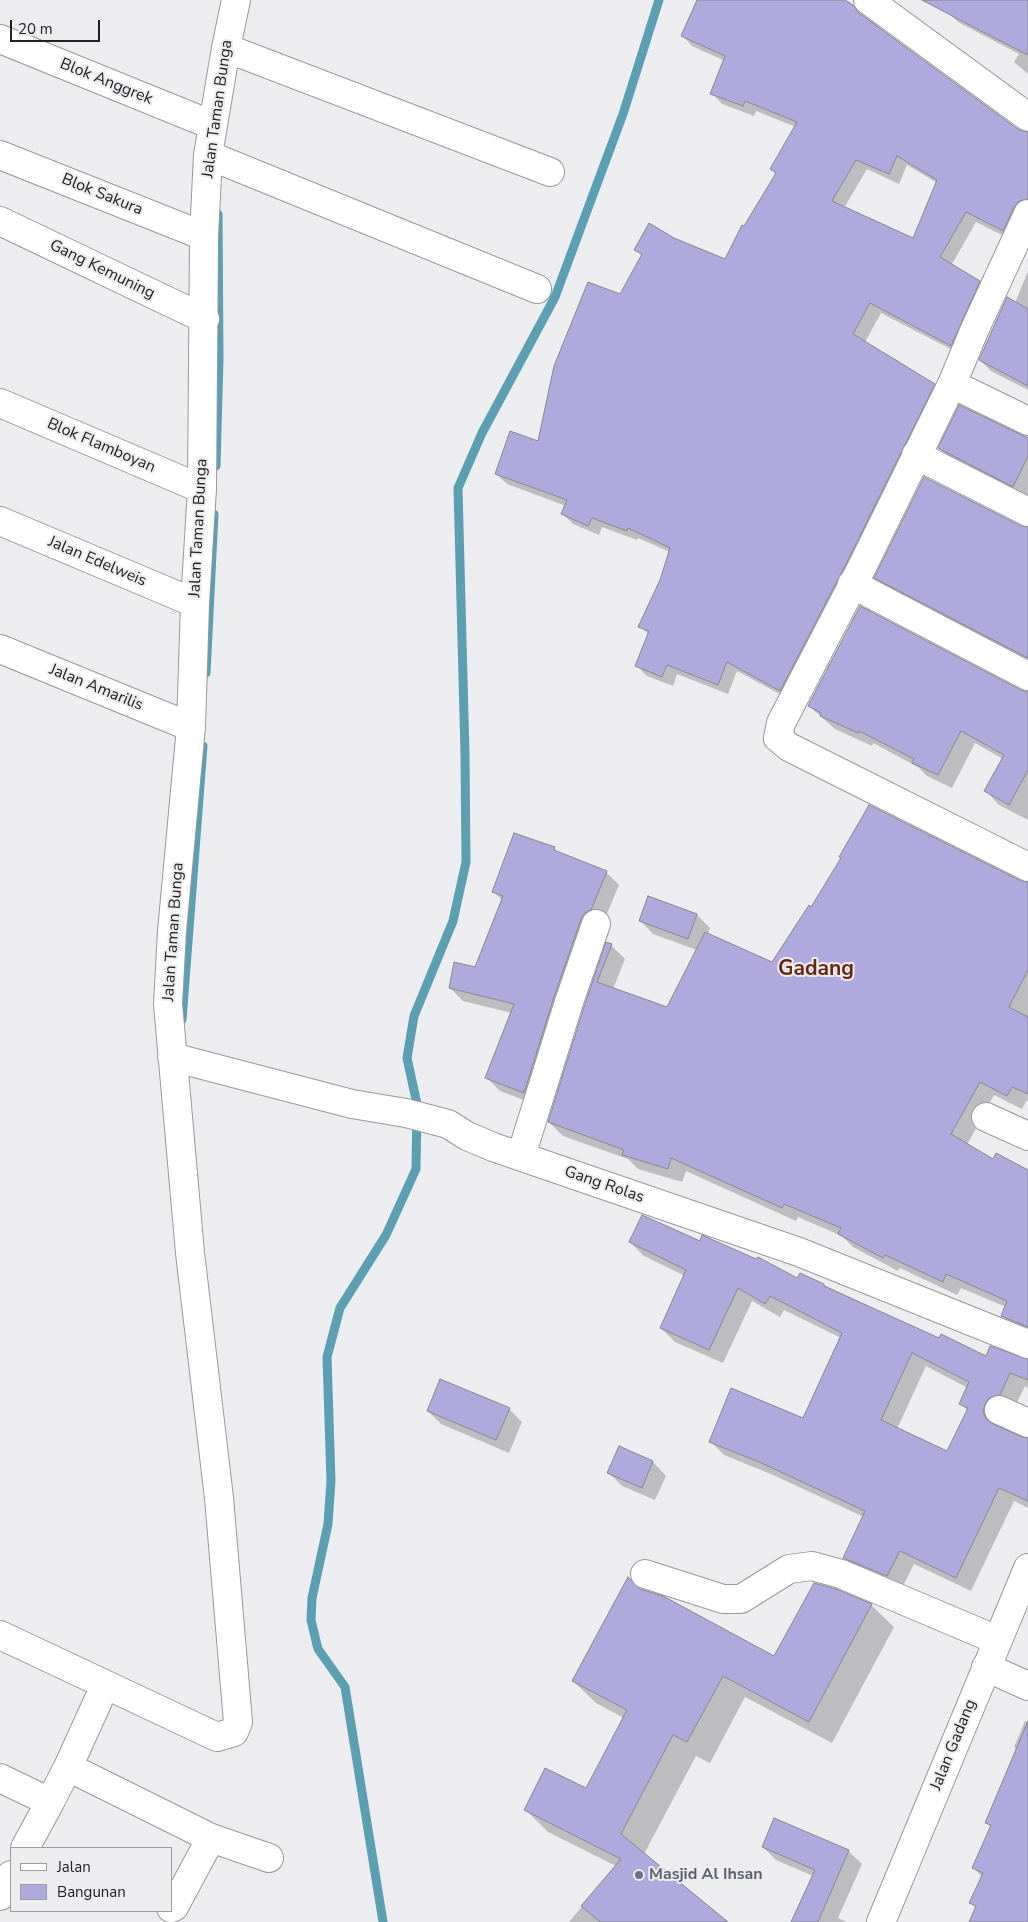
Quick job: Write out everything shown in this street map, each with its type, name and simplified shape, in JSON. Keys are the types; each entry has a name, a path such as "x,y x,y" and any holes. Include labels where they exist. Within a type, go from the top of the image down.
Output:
{"main road":[{"name":"Jalan Taman Bunga","path":"0,1635 217,1737 234,1732 238,1722 219,1498 190,1253 168,1004 191,727 195,603 202,489 205,319 204,236 208,155 234,0"},
{"path":"868,0 1028,117"},
{"name":"Blok Anggrek","path":"0,39 212,125"},
{"path":"226,48 550,172"},
{"name":"Blok Sakura","path":"0,155 204,236"},
{"path":"208,155 537,289"},
{"path":"1028,214 974,331 952,384 780,723 778,738 789,747 1028,867"},
{"name":"Gang Kemuning","path":"0,221 205,319"},
{"path":"952,384 1028,421"},
{"name":"Blok Flamboyan","path":"0,403 202,489"},
{"path":"916,455 1028,512"},
{"name":"Jalan Edelweis","path":"0,520 195,603"},
{"path":"852,584 1028,676"},
{"name":"Jalan Amarilis","path":"0,650 191,727"},
{"path":"521,1156 569,1002 596,924"},
{"name":"Gang Rolas","path":"172,1057 352,1104 417,1115 448,1124 467,1136 493,1147 799,1252 1028,1344"},
{"path":"986,1117 1028,1136"},
{"path":"999,1410 1028,1423"},
{"path":"645,1574 724,1599 741,1599 789,1569 812,1566 841,1574 997,1640"},
{"name":"Jalan Gadang","path":"882,1922 1028,1568"},
{"path":"986,1667 1028,1686"},
{"path":"36,1845 50,1802 98,1701"},
{"path":"68,1767 211,1838 269,1858"},
{"path":"0,1778 50,1802"},
{"path":"172,1908 211,1838"},
{"path":"0,1896 10,1877"}],"building":[{"path":"697,0 845,0 853,5 859,13 1019,130 1028,132 1028,199 1019,201 1014,207 1003,231 966,212 940,257 980,281 951,346 870,303 853,334 935,384 847,562 780,691 727,662 718,685 667,665 662,677 635,666 649,631 638,627 660,580 670,548 628,528 627,531 592,518 588,526 561,514 567,500 495,474 510,431 538,441 554,366 588,282 620,294 642,254 634,250 649,223 674,238 725,259 742,225 744,226 776,173 770,169 797,122 745,101 743,106 710,94 725,56 681,36","holes":["897,156 937,180 913,238 832,201 856,160 889,174"]},
{"path":"922,0 1028,0 1028,55 979,30"},
{"path":"1007,297 1028,309 1028,386 979,360"},
{"path":"959,405 1028,438 1028,456 1013,487 938,448"},
{"path":"924,477 1021,526 1028,527 1028,658 874,578"},
{"path":"860,606 1028,692 1028,770 1009,805 984,791 1004,755 961,731 938,775 912,763 914,759 859,731 858,733 820,716 821,713 808,706"},
{"path":"869,805 1021,881 1028,882 1028,970 1009,1007 1028,1017 1028,1094 1012,1087 1007,1096 980,1082 951,1134 993,1159 996,1153 1028,1170 1028,1327 1001,1316 1007,1301 946,1274 943,1282 885,1255 883,1258 838,1234 841,1228 784,1204 782,1208 671,1158 668,1169 622,1155 624,1150 548,1122 606,942 612,944 597,982 667,1007 705,932 772,962 809,905 811,907 841,858 839,857"},
{"path":"514,833 555,847 554,850 607,871 591,910 585,913 581,919 524,1093 485,1078 514,1004 449,988 454,962 475,967 503,896 492,892"},
{"path":"648,896 697,914 688,939 639,921"},
{"path":"642,1215 700,1241 702,1235 756,1259 758,1257 797,1278 800,1273 824,1284 824,1286 939,1338 941,1334 986,1356 990,1346 1028,1359 1028,1380 1010,1373 1000,1395 989,1398 983,1411 986,1419 993,1424 1028,1438 1028,1501 999,1488 956,1578 900,1551 887,1576 843,1558 865,1511 757,1461 709,1442 731,1388 803,1418 842,1333 770,1296 765,1304 738,1288 709,1350 660,1328 686,1270 629,1242","holes":["912,1353 969,1382 959,1404 968,1408 947,1451 881,1420"]},
{"path":"440,1379 510,1408 496,1440 427,1411"},
{"path":"619,1446 653,1461 642,1488 607,1473"},
{"path":"628,1577 640,1589 663,1596 774,1656 814,1583 836,1589 872,1604 809,1722 723,1676 687,1742 673,1735 621,1834 728,1922 600,1922 581,1906 621,1859 524,1810 545,1768 586,1788 627,1710 572,1681"},
{"path":"1028,1721 1028,1922 969,1922 976,1906 969,1903 983,1873 972,1868 991,1825 985,1823"},
{"path":"774,1818 849,1850 818,1922 791,1922 815,1870 762,1847"}],"waterway":[{"path":"383,1922 345,1687 318,1649 311,1620 312,1598 328,1524 331,1481 327,1357 340,1308 386,1235 416,1169 417,1104 407,1058 414,1016 453,921 466,862 458,488 482,433 555,297 623,114 659,0"},
{"path":"216,466 219,359 218,214"},
{"path":"206,673 214,514"},
{"path":"182,1020 203,746"}],"place":[{"name":"Masjid Al Ihsan","path":"639,1875"}],"district":[{"name":"Gadang","path":"816,970"}]}
